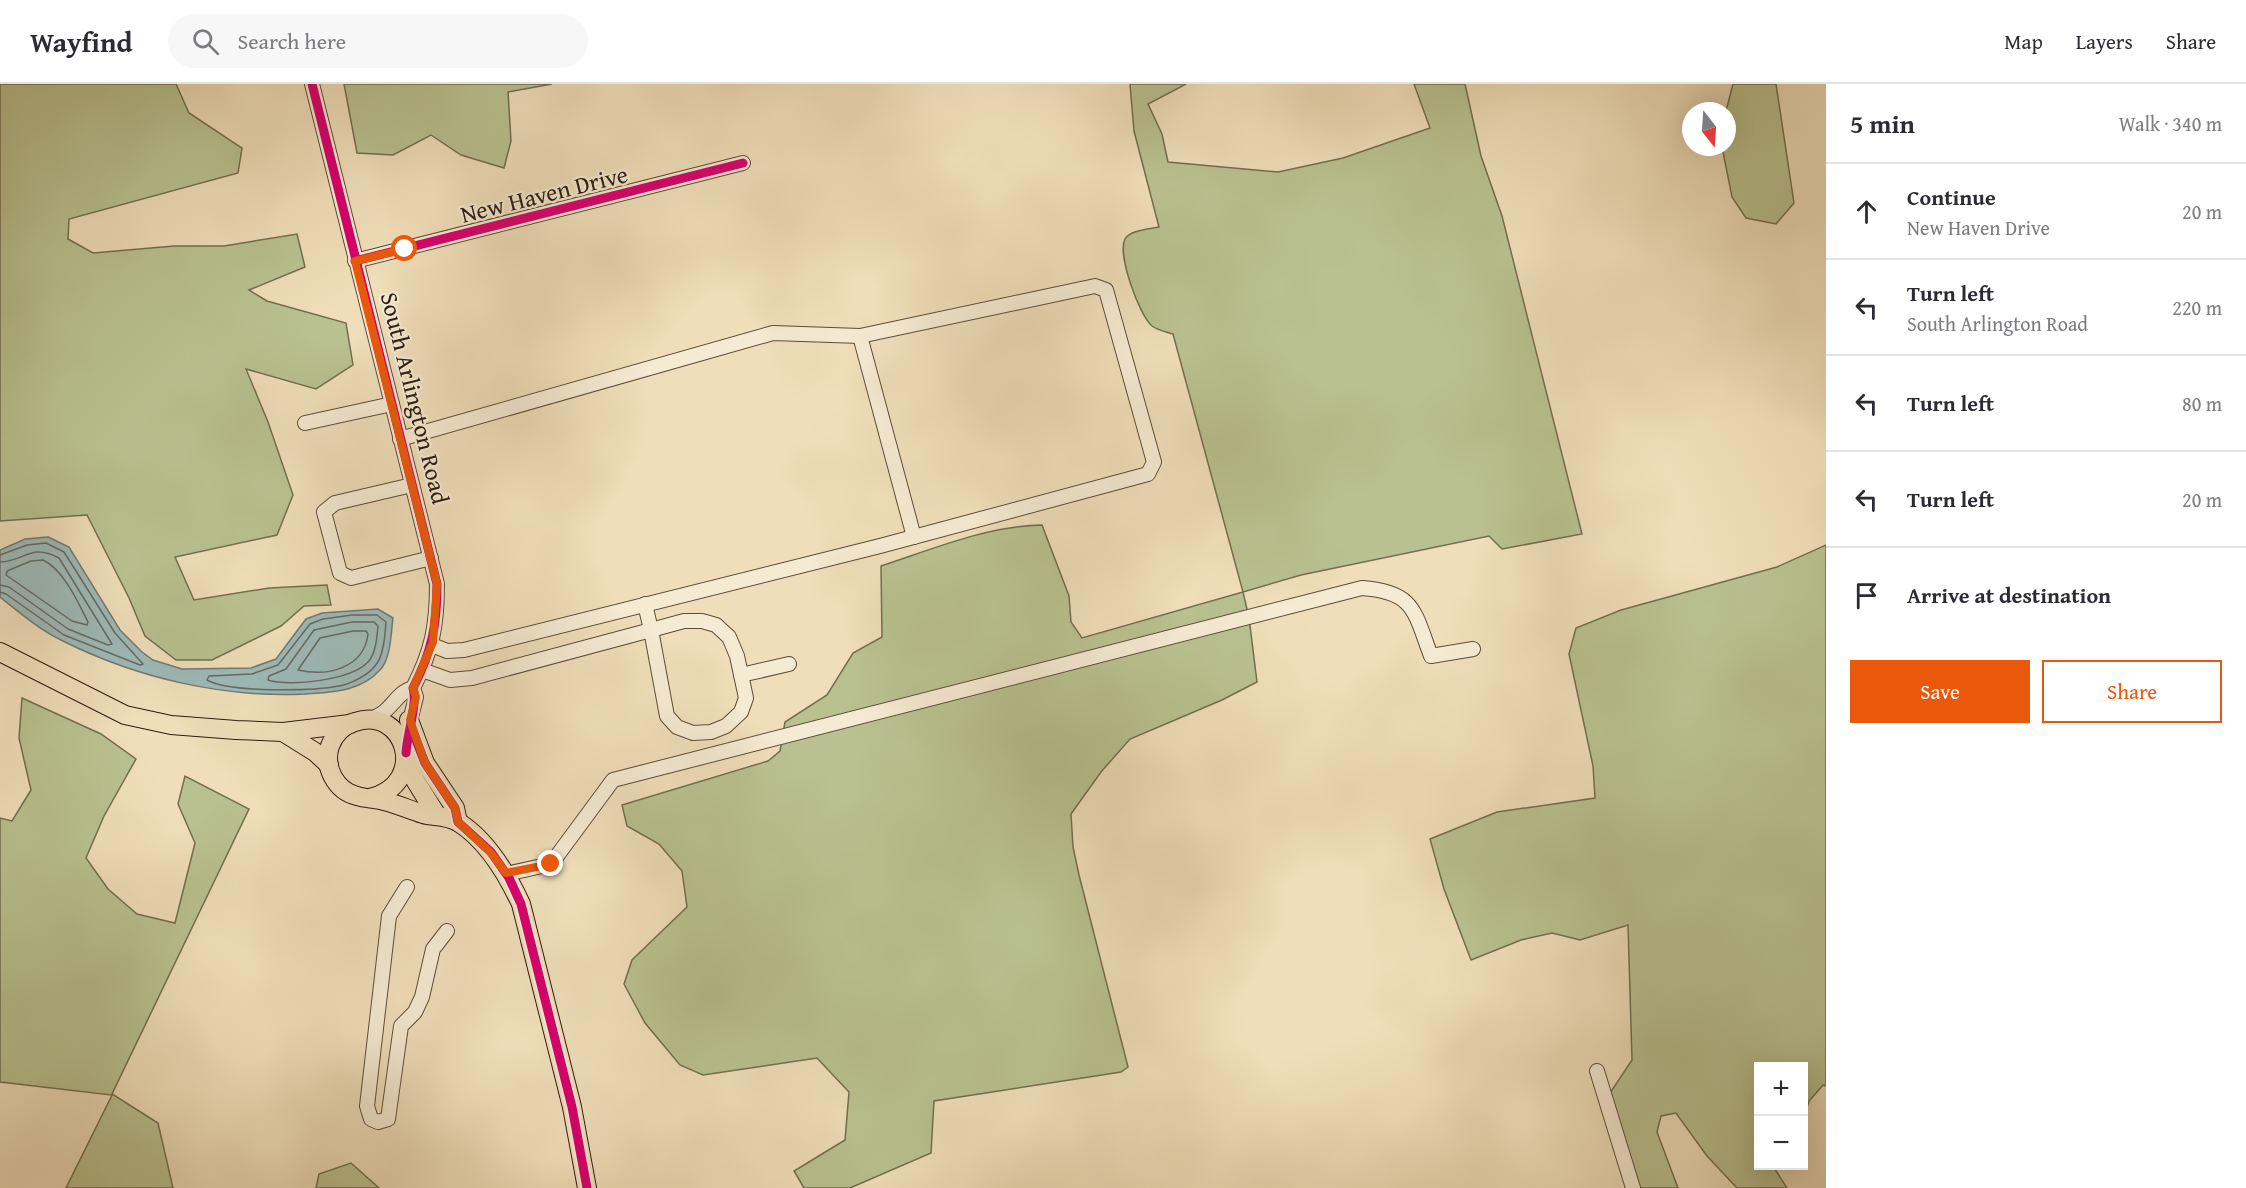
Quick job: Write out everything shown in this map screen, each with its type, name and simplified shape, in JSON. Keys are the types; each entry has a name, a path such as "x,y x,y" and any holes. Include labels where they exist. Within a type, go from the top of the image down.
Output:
{"main road":[{"path":"0,652 125,716 171,725 283,732 350,724 369,719 382,722 393,729 402,740 410,772 436,814"},
{"path":"410,720 425,763 455,808 458,822"},
{"path":"350,724 335,736 330,747 329,765 336,783 346,792 426,815 436,814 458,822 490,852 506,873 521,904 575,1128 587,1188"},
{"path":"283,732 315,752 329,765"},
{"path":"370,798 393,788 401,778 406,756"}],"street":[{"name":"South Arlington Road","path":"312,84 437,584 437,617 432,645 413,688 416,697 410,720 406,756"},
{"name":"New Haven Drive","path":"355,261 743,163"},
{"path":"400,439 773,333 860,336 1095,286 1106,290 1154,462 1148,474 914,537 464,650 447,651 432,645"},
{"path":"860,336 914,537"},
{"path":"305,423 392,404"},
{"path":"412,485 334,503 324,512 340,573 351,578 431,558"},
{"path":"506,873 551,864 613,780 1362,588 1388,590 1410,604 1431,656 1473,649"},
{"path":"422,670 450,680 472,678 651,630 684,621 702,621 716,625 729,637 737,656 746,698 741,712 726,726 711,732 693,733 677,727 667,716 651,630 645,604"},
{"path":"741,675 789,664"},
{"name":"South Arlington Road","path":"369,719 379,717 388,711 404,690 413,688"},
{"path":"407,887 394,904 388,926 367,1106 371,1119 378,1122 388,1119 401,1026 415,1012 422,997 433,950 447,931"},
{"path":"1597,1071 1633,1188"}],"green space":[{"path":"0,84 176,84 189,113 242,148 238,173 69,219 68,239 93,253 174,246 224,246 297,234 305,267 249,290 267,301 346,323 353,365 316,389 246,369 268,422 293,495 277,535 175,557 194,600 269,588 327,585 331,605 304,606 281,626 212,660 176,660 145,636 129,598 87,515 0,521"},
{"path":"344,84 552,84 508,92 511,141 504,168 461,155 431,135 393,155 357,153"},
{"path":"1130,84 1186,84 1148,104 1162,134 1168,162 1278,172 1343,158 1430,128 1414,84 1465,84 1481,156 1502,216 1582,534 1502,549 1489,536 1301,575 1243,592 1173,334 1159,330 1147,320 1136,298 1124,257 1123,247 1128,236 1159,227 1134,131"},
{"path":"1733,84 1776,84 1794,203 1776,224 1746,218 1732,197 1724,156 1736,156 1736,102 1728,102"},
{"path":"1042,525 1069,596 1071,622 1082,638 1243,592 1249,618 1257,682 1222,700 1130,739 1101,772 1071,814 1073,847 1079,875 1128,1067 1121,1072 934,1101 931,1153 850,1188 804,1188 794,1171 845,1140 849,1092 817,1058 703,1075 680,1065 645,1023 624,984 632,960 687,907 682,871 659,844 627,826 622,805 768,761 780,751 785,722 827,695 853,653 882,637 881,566 981,534 1021,526"},
{"path":"1826,545 1826,1086 1823,1085 1808,1104 1808,1062 1754,1062 1754,1170 1776,1170 1787,1188 1737,1188 1707,1156 1676,1113 1661,1116 1657,1132 1678,1188 1633,1188 1606,1099 1632,1060 1628,925 1580,940 1552,933 1521,940 1471,960 1444,889 1430,839 1497,812 1595,798 1593,766 1569,654 1576,628 1621,610 1777,567"},
{"path":"22,698 101,734 136,759 104,816 86,858 108,889 137,914 175,923 195,843 178,804 185,776 249,809 112,1094 158,1123 173,1188 66,1188 112,1095 0,1082 0,818 12,821 31,790 19,738"},
{"path":"351,1163 379,1188 316,1188 319,1174"}],"water":[{"path":"48,537 69,547 120,630 153,660 182,669 251,668 276,659 306,619 322,613 378,609 393,618 390,645 384,665 364,683 345,690 305,694 243,693 181,683 150,675 91,654 55,637 0,597 0,550 25,539"}],"cycle path":[{"path":"312,84 437,584 432,638 425,662 413,688 414,702 406,753"},
{"path":"355,261 743,163"},
{"path":"411,727 425,763 455,808 458,822 491,852 509,878 521,904 572,1107 587,1188"}],"route":[{"path":"405,249 355,261 437,584 437,617 433,642 413,688 416,697 410,720 414,739 425,763 455,808 458,822 490,852 506,873 551,864"}]}
